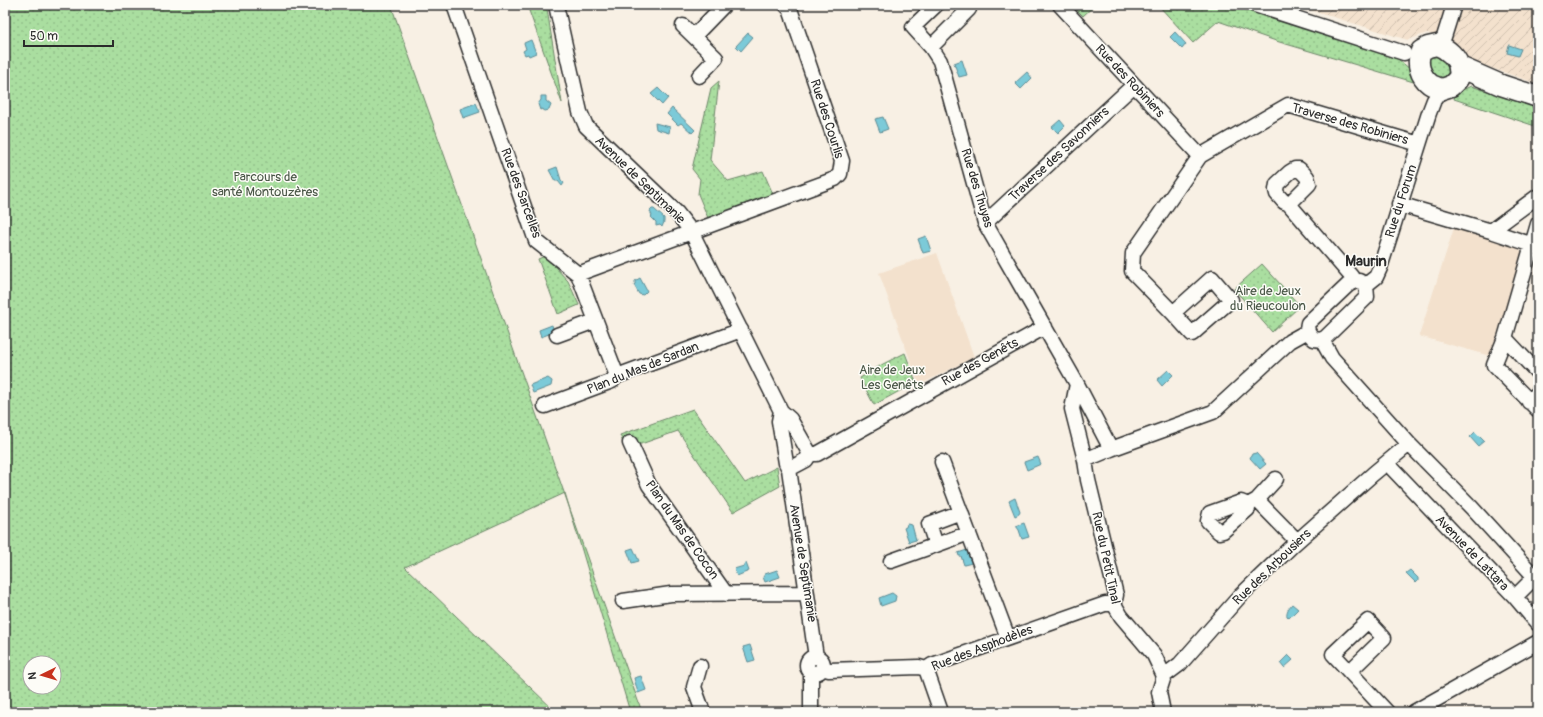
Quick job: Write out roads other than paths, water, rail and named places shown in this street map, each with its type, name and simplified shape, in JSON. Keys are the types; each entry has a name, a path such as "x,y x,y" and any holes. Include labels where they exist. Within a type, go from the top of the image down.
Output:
{"street":[{"name":"Rue des Sarcelles","path":"454,5 536,241 578,274"},
{"name":"Avenue de Septimanie","path":"556,5 580,112 586,126 677,213 691,231 782,411 790,419 810,454"},
{"path":"694,36 724,5"},
{"name":"Rue des Courlis","path":"691,231 835,179 840,174 842,161 790,9 786,5"},
{"name":"Rue des Thuyas","path":"936,5 913,27 931,47 940,62 985,224 1045,326 1111,449"},
{"path":"931,47 969,9 966,5"},
{"name":"Rue des Robiniers","path":"1060,5 1200,156"},
{"path":"1255,5 1454,57 1448,80"},
{"path":"1454,5 1428,49 1422,75 1448,80 1475,80 1501,85 1538,97"},
{"path":"683,26 716,58 699,76"},
{"name":"Rue du Forum","path":"1308,332 1308,323 1360,283 1376,277 1429,113 1431,99 1448,80"},
{"name":"Traverse des Savonniers","path":"985,224 1134,85"},
{"name":"Traverse des Robiniers","path":"1173,313 1132,271 1133,253 1200,156 1288,105 1419,144"},
{"path":"1491,231 1538,196"},
{"path":"1077,384 1072,409 1086,460 1111,449 1213,412 1290,341 1308,332 1314,339 1322,340 1326,337 1367,297 1360,283 1351,276 1288,203"},
{"path":"1399,204 1533,245"},
{"path":"1535,402 1494,365 1505,338 1538,224"},
{"path":"617,376 594,321 578,274 691,231"},
{"path":"558,334 594,321"},
{"name":"Rue des Genêts","path":"810,454 817,454 1045,326"},
{"name":"Plan du Mas de Sardan","path":"545,406 612,381 617,376 741,330"},
{"path":"1505,338 1538,373"},
{"name":"Avenue de Lattara","path":"1322,340 1332,358 1409,444 1472,508 1525,566 1537,575 1515,597 1386,463"},
{"name":"Avenue de Septimanie","path":"782,411 779,421 786,463 789,469 817,666 811,712"},
{"name":"Plan du Mas de Cocon","path":"630,443 649,485 726,594"},
{"path":"1386,463 1409,444"},
{"path":"789,469 806,460 810,454"},
{"name":"Rue du Petit Tinal","path":"1086,460 1088,480 1116,595 1114,604 1121,616 1154,655 1164,676"},
{"path":"942,462 1008,638"},
{"name":"Rue des Arbousiers","path":"1164,676 1180,664 1240,596 1297,541 1386,463"},
{"path":"1276,480 1252,502 1297,541"},
{"path":"936,545 929,524 961,512"},
{"path":"891,560 969,533"},
{"name":"Plan du Mas de Cocon","path":"623,601 671,594 807,593"},
{"path":"1515,597 1538,624"},
{"name":"Rue des Asphodèles","path":"817,666 829,670 919,667 926,669 932,665 1105,604 1114,604"},
{"path":"1414,712 1538,642"},
{"path":"700,666 694,687 702,712"},
{"path":"926,669 941,712"},
{"path":"1350,671 1387,712"},
{"path":"1162,712 1159,692 1164,676"}],"water":[{"path":"1175,32 1186,44 1182,49 1170,37"},
{"path":"748,33 753,37 741,51 736,46"},
{"path":"531,40 536,53 529,56 528,54 525,55 523,51 526,49 524,43"},
{"path":"1509,45 1521,49 1518,56 1507,53"},
{"path":"962,60 967,75 959,77 954,63"},
{"path":"1027,72 1032,78 1021,89 1015,83"},
{"path":"658,88 668,98 662,105 651,94"},
{"path":"541,96 546,96 546,101 551,105 549,110 540,110 538,104 541,100"},
{"path":"476,103 480,112 463,118 460,109"},
{"path":"672,108 695,130 692,133 681,123 678,125 667,114"},
{"path":"883,117 888,129 880,132 875,119"},
{"path":"1060,120 1065,126 1058,133 1052,127"},
{"path":"655,123 670,127 669,133 656,129"},
{"path":"557,167 561,180 564,183 562,186 558,181 555,181 549,170"},
{"path":"652,209 664,218 662,227 660,225 656,226 656,222 651,217 650,211"},
{"path":"926,236 931,251 923,253 918,239"},
{"path":"640,278 647,291 643,295 639,294 634,285 635,281"},
{"path":"552,325 554,332 541,337 539,330"},
{"path":"1168,370 1173,375 1162,386 1157,380"},
{"path":"548,378 552,381 551,386 533,393 530,385"},
{"path":"1475,432 1484,441 1478,446 1470,437"},
{"path":"1256,453 1266,464 1260,469 1250,458 1252,454"},
{"path":"1038,457 1041,464 1027,470 1024,462"},
{"path":"1015,498 1020,512 1015,516 1009,501"},
{"path":"1024,523 1029,537 1022,539 1016,526"},
{"path":"907,524 912,525 916,540 909,542 904,528"},
{"path":"633,548 639,561 632,563 627,550"},
{"path":"967,550 972,563 964,565 961,556 959,556 958,553"},
{"path":"746,563 749,571 737,576 734,569 744,566"},
{"path":"777,570 780,577 765,582 763,577 765,574"},
{"path":"1410,570 1418,578 1416,583 1406,573"},
{"path":"892,593 896,596 895,601 881,606 879,598"},
{"path":"1292,604 1298,609 1289,618 1287,613"},
{"path":"750,645 755,660 748,662 743,647"},
{"path":"1288,655 1293,660 1284,668 1280,663"},
{"path":"641,676 646,690 638,693 634,678"}],"district":[{"name":"Maurin","path":"1366,261"}],"park label":[{"name":"Parcours de santé Montouzères","path":"265,184"},
{"name":"Aire de Jeux du Rieucoulon","path":"1268,298"},
{"name":"Aire de Jeux Les Genêts","path":"892,378"}]}
